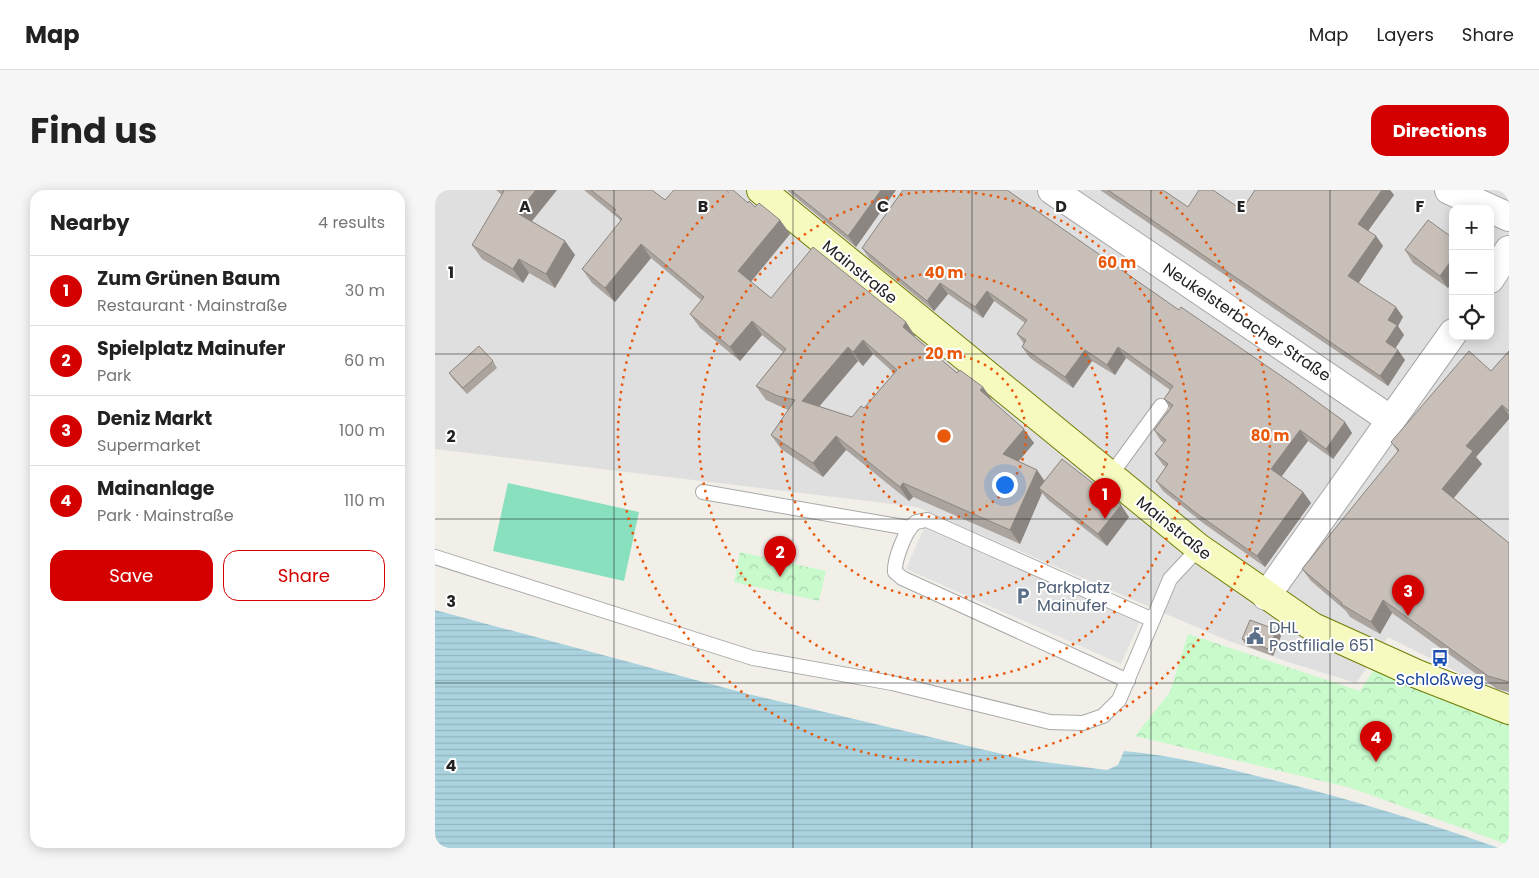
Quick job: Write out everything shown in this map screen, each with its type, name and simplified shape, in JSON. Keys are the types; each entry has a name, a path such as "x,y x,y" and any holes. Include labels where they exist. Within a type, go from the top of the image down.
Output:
{"street":[{"name":"Mainstraße","path":"761,190 859,259 1110,476 1199,548 1266,596 1313,627 1417,674 1509,710"},
{"name":"Neukelsterbacher Straße","path":"1052,190 1391,420"},
{"path":"1449,190 1509,217"},
{"path":"1494,273 1509,250"},
{"path":"1266,596 1449,339"}],"lane":[{"path":"1110,476 1161,406"},
{"path":"703,492 909,528"},
{"path":"1129,680 902,578 895,572 895,564 909,528 917,522 927,520 1153,620"},
{"path":"435,557 753,658 892,683 1050,722 1083,723 1103,716 1119,700 1129,680 1170,578 1199,548"}],"shaded area":[{"path":"435,190 1509,190 1509,698 1388,637 1356,683 1288,662 1229,641 917,507 435,449"},
{"name":"Parkplatz Mainufer","path":"924,528 1139,623 1121,664 906,569"}],"green space":[{"path":"508,483 639,512 624,581 493,551"},
{"path":"740,552 826,571 819,601 734,582"},
{"path":"1188,634 1360,691 1377,665 1509,722 1509,845 1351,788 1135,736 1170,692"}],"water":[{"path":"435,610 748,694 1028,760 1107,770 1118,765 1124,751 1182,759 1220,767 1361,804 1499,848 435,848"}],"building":[{"path":"503,190 536,190 517,213 565,241 546,274 519,259 513,269 472,245"},
{"path":"591,190 652,190 665,200 674,190 733,190 755,207 759,203 780,220 738,271 771,298 813,247 906,322 903,327 957,373 960,370 983,387 980,390 1024,429 1003,454 1037,470 1010,530 903,483 900,487 836,436 813,463 771,435 795,400 778,396 756,386 786,349 752,321 730,347 690,314 704,297 641,244 605,288 582,269 622,219 614,212 616,210","holes":["863,340 897,370 864,408 861,406 852,417 802,401 848,347 853,352"]},
{"path":"791,190 881,190 848,236"},
{"path":"903,190 1007,190 1179,310 1181,307 1345,422 1326,449 1300,430 1271,469 1303,492 1257,556 1196,513 1156,481 1168,464 1155,454 1166,440 1154,430 1173,405 1164,399 1173,386 1118,347 1107,365 1085,350 1065,377 1022,347 1026,340 1017,334 1027,320 987,291 975,307 940,283 927,301 862,248"},
{"path":"1108,190 1163,190 1188,207 1199,190 1213,190 1242,210 1255,190 1382,190 1358,224 1376,236 1348,276 1396,307 1388,320 1397,325 1386,342 1398,350 1380,376"},
{"path":"1428,220 1449,235 1449,264 1440,276 1405,250"},
{"path":"479,346 493,361 463,388 449,373"},
{"path":"1469,351 1491,371 1509,351 1509,411 1502,405 1466,446 1473,451 1442,489 1509,543 1509,682 1488,676 1383,600 1371,622 1341,604 1302,569 1399,450 1391,442"},
{"path":"1062,459 1121,505 1098,534 1039,488"},
{"path":"1250,620 1277,630 1268,649 1242,639"}],"place":[{"name":"Zum Grünen Baum","path":"1105,519"},
{"name":"Spielplatz Mainufer","path":"780,577"},
{"name":"Parkplatz Mainufer","path":"1023,596"},
{"name":"Deniz Markt","path":"1408,616"},
{"name":"DHL Postfiliale 651","path":"1255,636"},
{"name":"Schloßweg","path":"1440,658"},
{"name":"Mainanlage","path":"1376,762"}]}
